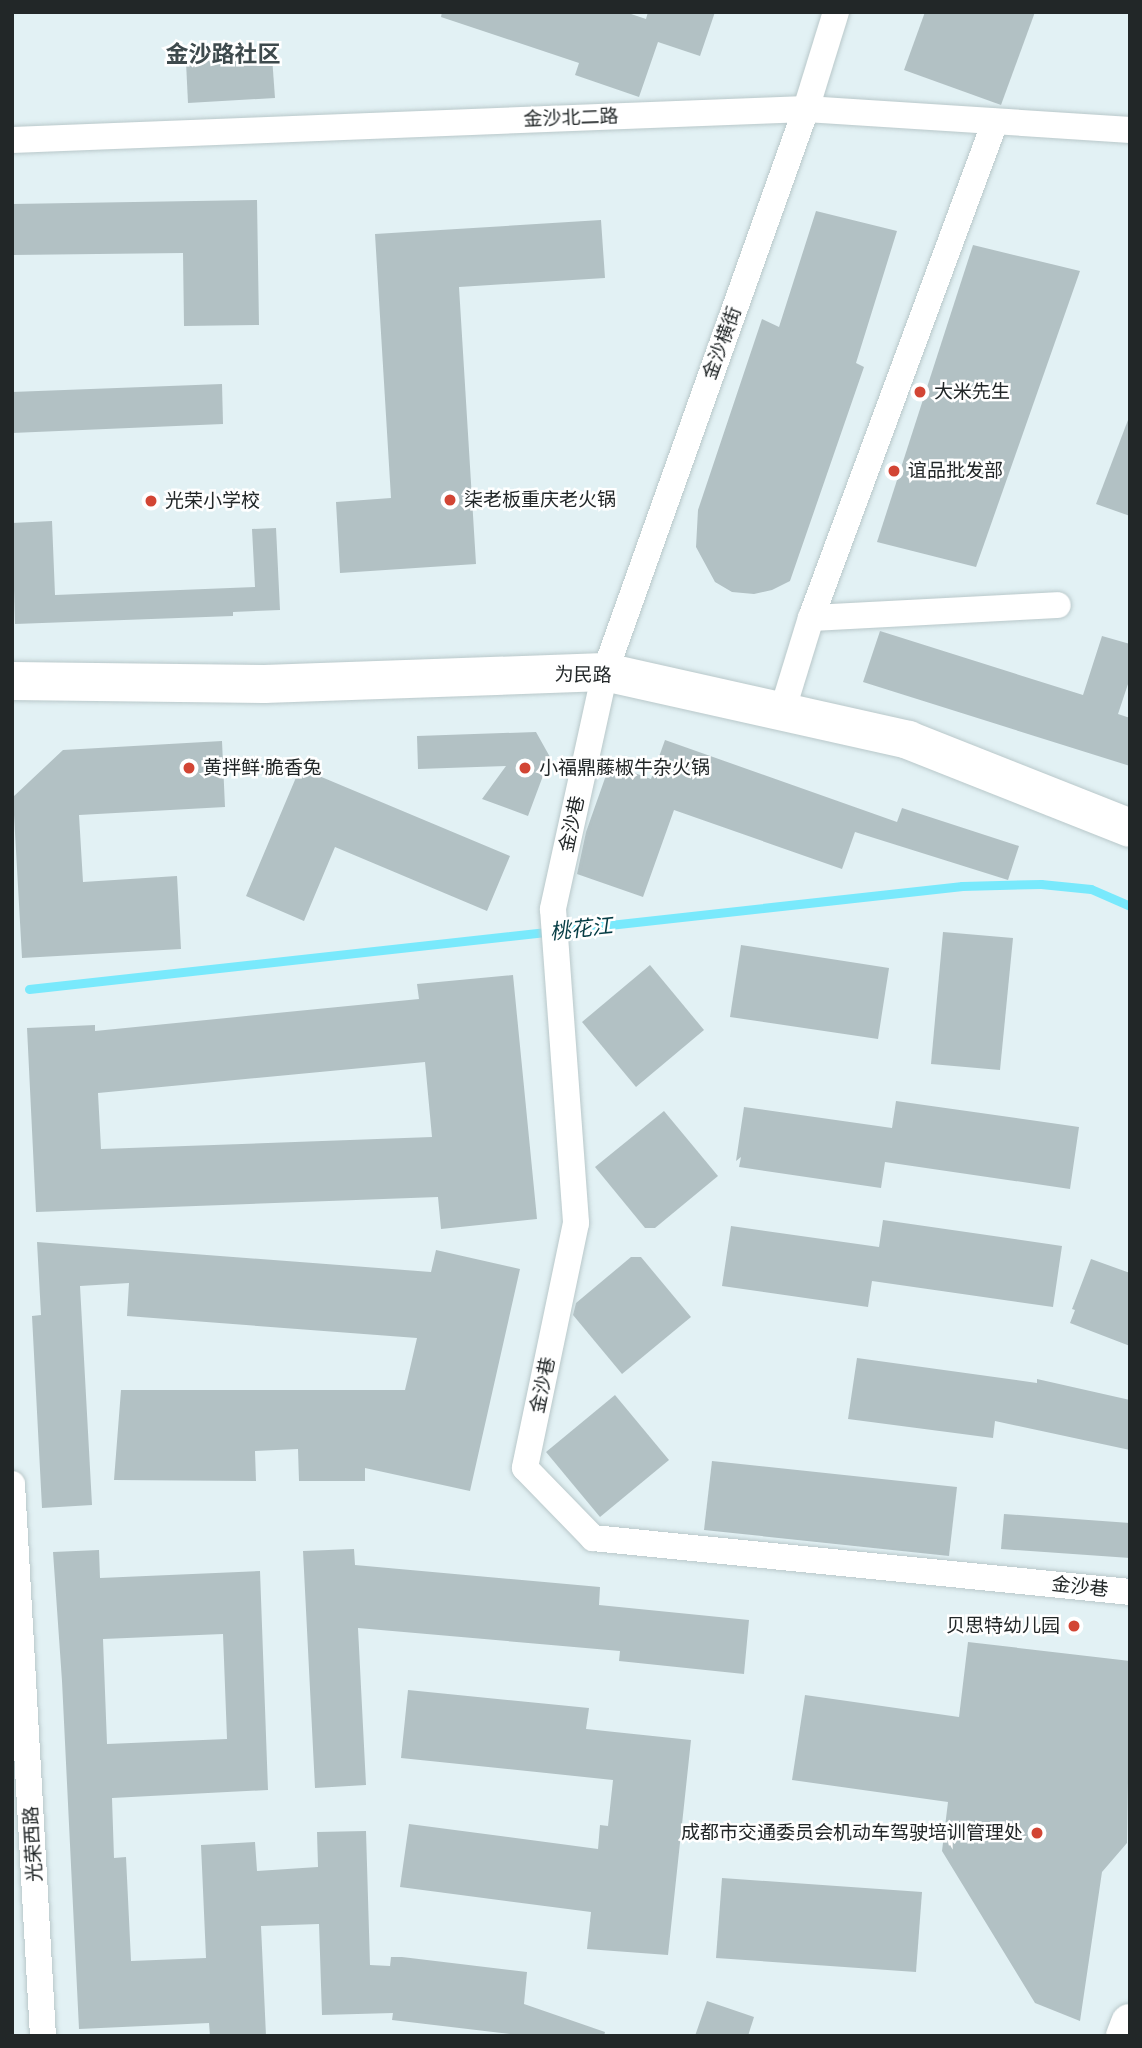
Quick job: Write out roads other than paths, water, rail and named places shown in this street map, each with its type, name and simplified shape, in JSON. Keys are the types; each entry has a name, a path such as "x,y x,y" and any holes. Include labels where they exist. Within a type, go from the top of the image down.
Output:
{"street":[{"name":"金沙横街","path":"605,673 806,109 836,12"},
{"name":"金沙北二路","path":"12,140 806,109 1130,130"},
{"path":"782,712 811,618 995,122"},
{"path":"811,618 1058,605"},
{"name":"为民路","path":"12,681 264,684 605,673 908,740 1130,828"},
{"name":"金沙巷","path":"605,673 553,909 576,1223 525,1468 593,1538 1130,1592"},
{"name":"光荣西路","path":"12,1484 17,1642 43,2036"},
{"path":"1125,2036 1130,2022"}],"waterway":[{"name":"桃花江","path":"29,989 962,886 1041,884 1091,889 1130,906"}],"place":[{"name":"大米先生","path":"920,392"},
{"name":"谊品批发部","path":"894,471"},
{"name":"柒老板重庆老火锅","path":"450,500"},
{"name":"光荣小学校","path":"151,501"},
{"name":"黄拌鲜·脆香兔","path":"189,768"},
{"name":"小福鼎藤椒牛杂火锅","path":"525,768"},
{"name":"贝思特幼儿园","path":"1074,1626"},
{"name":"成都市交通委员会机动车驾驶培训管理处","path":"1037,1833"}],"district":[{"name":"金沙路社区","path":"223,53"}]}
